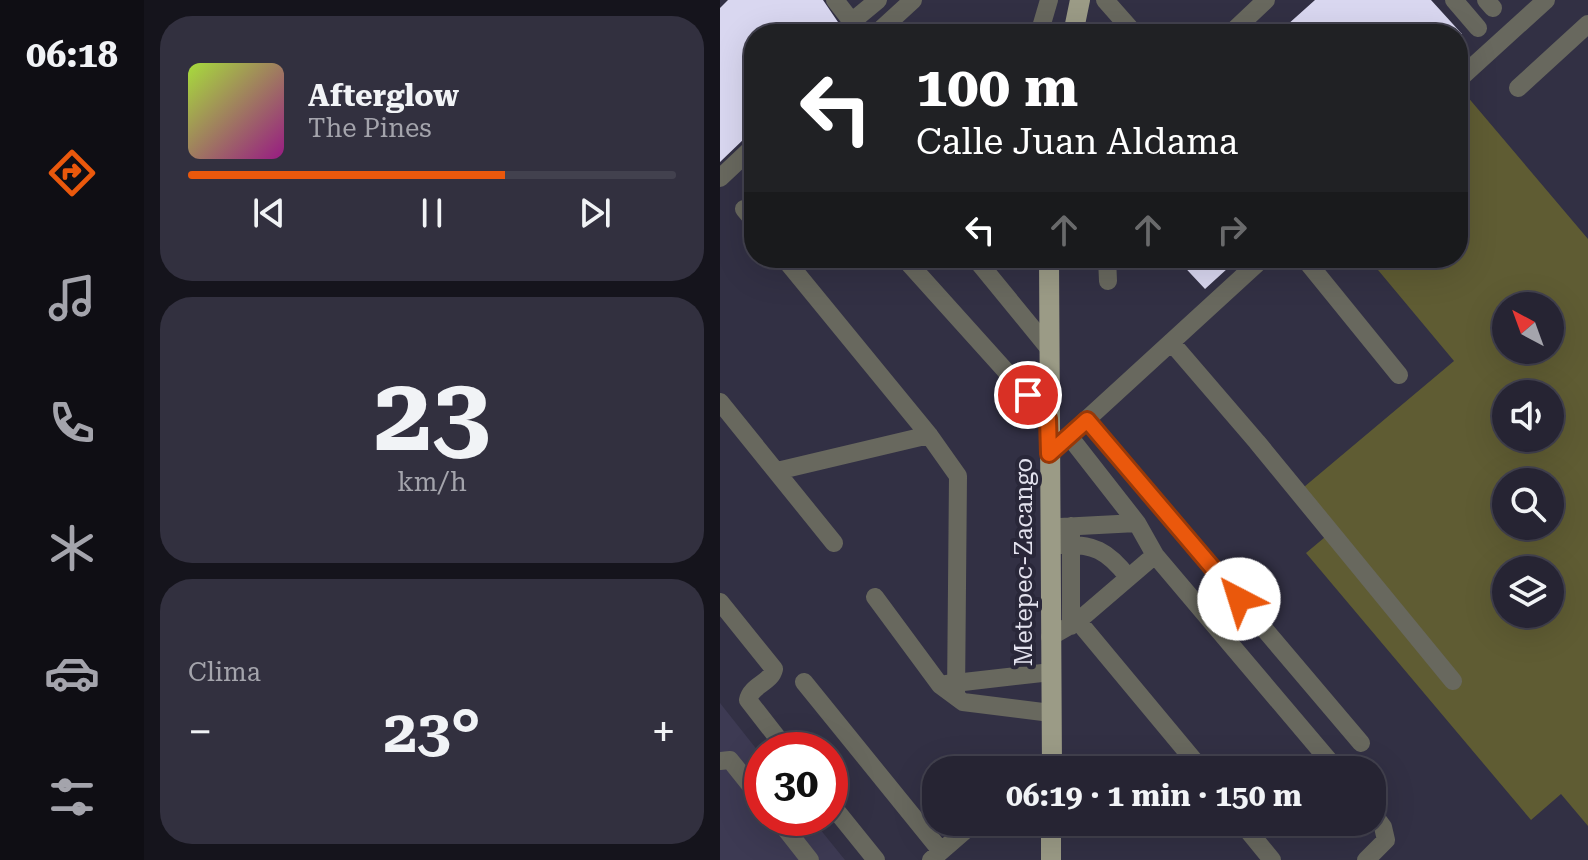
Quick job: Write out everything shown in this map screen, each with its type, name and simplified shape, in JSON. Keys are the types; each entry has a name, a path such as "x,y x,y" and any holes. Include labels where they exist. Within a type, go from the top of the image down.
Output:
{"main road":[{"path":"1075,24 1080,0"},
{"name":"Metepec-Zacango","path":"1047,756 1051,713 1049,268"},
{"path":"1051,836 1051,860"}],"street":[{"path":"835,0 849,18 855,19 878,0"},
{"path":"887,24 913,0"},
{"path":"1042,24 1049,0"},
{"path":"1105,0 1126,24"},
{"path":"1241,24 1266,0"},
{"path":"1454,0 1478,28"},
{"path":"1468,71 1546,0"},
{"path":"1518,88 1588,24"},
{"path":"720,178 744,155"},
{"path":"792,268 955,469 960,484 950,688"},
{"path":"913,268 1048,418"},
{"path":"983,268 1047,346"},
{"path":"1107,268 1108,281"},
{"path":"1049,454 1252,268"},
{"path":"1312,268 1399,375"},
{"path":"1171,342 1453,681"},
{"path":"720,402 834,543"},
{"path":"1087,420 1361,743"},
{"path":"777,471 929,435"},
{"path":"1069,436 1137,523 1155,555 1325,756"},
{"path":"1049,536 1137,523"},
{"path":"1071,535 1101,549 1128,577"},
{"path":"1071,535 1075,624 1190,756"},
{"path":"1050,637 1075,624 1155,555"},
{"path":"875,597 963,702 1051,713"},
{"path":"720,602 774,669 771,677 749,694 748,700 773,732"},
{"path":"950,688 993,678 1051,672"},
{"path":"993,678 996,706"},
{"path":"804,682 936,856 959,836"},
{"path":"720,761 730,760 744,778"},
{"path":"848,825 876,860"},
{"path":"791,836 810,860"},
{"path":"1252,836 1272,860"},
{"path":"1366,860 1386,840 1385,836"}],"shaded area":[{"path":"1468,97 1588,239 1588,826 1561,794 1531,820 1306,553 1337,527 1304,487 1454,361 1376,268 1468,268"},
{"path":"720,703 744,733 744,836 826,836 845,860 720,860"}],"building":[{"path":"728,0 823,0 839,24 744,24 744,139 720,162 720,8"},
{"path":"1315,0 1431,0 1453,24 1288,24"},
{"path":"1185,268 1228,268 1205,289"}],"route":[{"path":"1028,395 1048,418 1049,454 1087,420 1239,599"}]}
